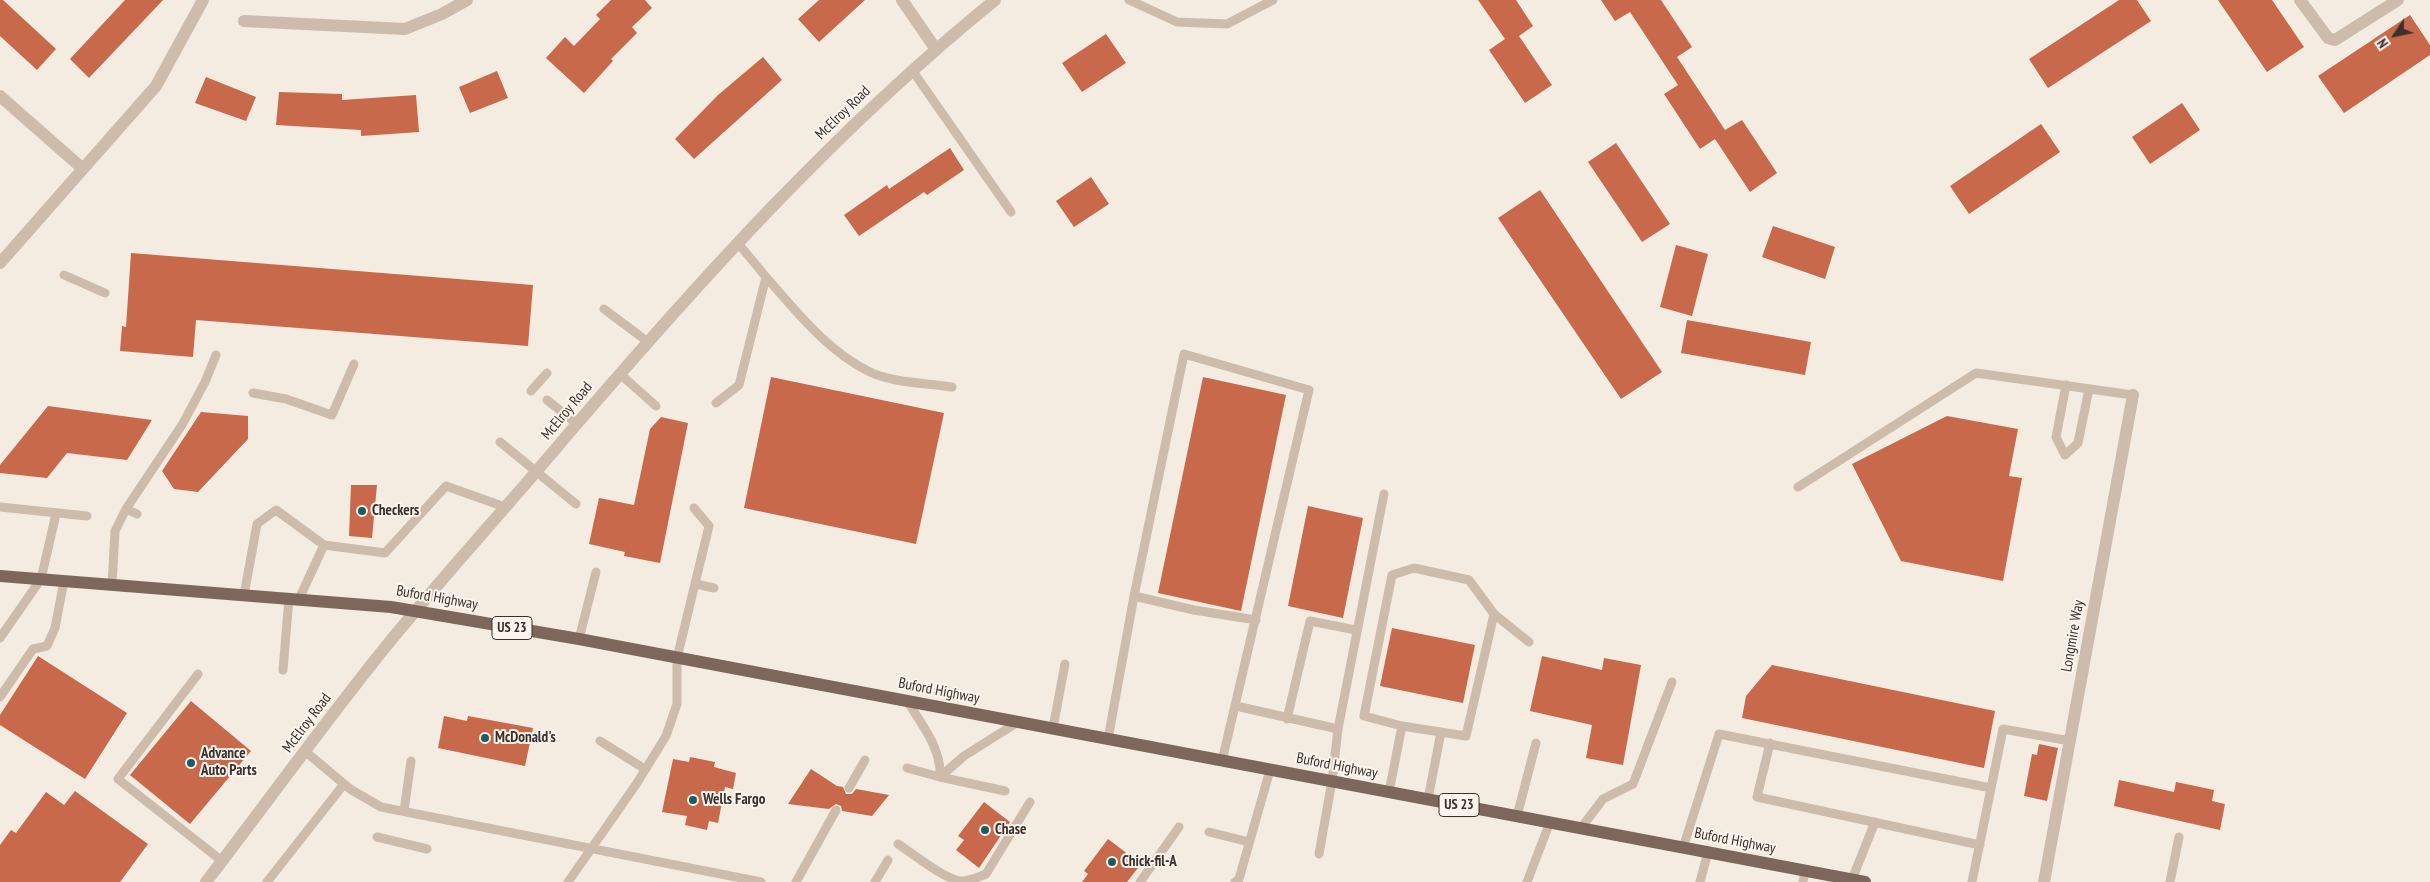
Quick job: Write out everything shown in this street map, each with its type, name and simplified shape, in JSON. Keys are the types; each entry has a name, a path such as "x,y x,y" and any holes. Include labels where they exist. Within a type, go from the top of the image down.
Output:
{"main road":[{"name":"Buford Highway","path":"0,576 391,607 579,639 1708,852 1804,876 1865,882"}],"street":[{"path":"0,263 156,86 203,0"},
{"path":"244,21 405,29 442,14 468,0"},
{"path":"902,0 935,48"},
{"name":"McElroy Road","path":"206,882 415,612 620,374 737,242 856,121 935,48 995,0"},
{"path":"2300,0 2328,38 2335,40 2398,0"},
{"path":"0,96 82,168"},
{"name":"Longmire Way","path":"2044,882 2133,395"}],"lane":[{"path":"1129,0 1177,22 1227,24 1273,0"},
{"path":"912,70 1011,212"},
{"path":"737,242 821,338 845,357 871,372 952,387"},
{"path":"64,275 105,293"},
{"path":"716,403 739,385 766,277"},
{"path":"604,309 648,342"},
{"path":"1108,739 1134,596 1184,354 1310,390 1222,761"},
{"path":"112,584 115,531 126,509 182,425 206,382 216,355"},
{"path":"253,393 286,399 332,415 354,364"},
{"path":"531,392 547,372"},
{"path":"1798,487 1976,373 2133,395"},
{"path":"620,374 656,406"},
{"path":"2066,385 2056,437 2064,455 2078,443 2090,389"},
{"path":"546,400 577,424"},
{"path":"500,442 576,504"},
{"path":"244,595 257,524 276,510 324,545 385,553 446,486 505,507"},
{"path":"1319,854 1332,781 1338,729 1384,494"},
{"path":"0,507 86,516"},
{"path":"568,882 666,736 677,704 677,658 709,526 694,508"},
{"path":"126,509 137,514"},
{"path":"0,638 42,579 56,514"},
{"path":"282,670 294,599 324,545"},
{"path":"1494,614 1466,736 1402,726 1364,716 1392,575 1414,568 1469,580 1494,614 1529,642"},
{"path":"579,639 596,572"},
{"path":"0,697 33,649 47,646 55,628 64,581"},
{"path":"696,584 714,588"},
{"path":"1134,596 1194,610 1256,620"},
{"path":"1287,719 1310,621 1356,630"},
{"path":"1053,728 1065,664"},
{"path":"198,674 118,780 222,861"},
{"path":"1581,828 1603,799 1633,784 1672,682"},
{"path":"907,701 935,750 941,767 940,777"},
{"path":"1236,706 1338,729"},
{"path":"940,777 964,756 1018,722"},
{"path":"1389,792 1402,726"},
{"path":"1972,882 2004,729 2070,741"},
{"path":"1428,799 1441,732"},
{"path":"1683,848 1719,734 1992,788"},
{"path":"600,741 645,769"},
{"path":"1517,816 1536,743"},
{"path":"1770,743 1758,797 1980,845"},
{"path":"306,752 344,784 381,807 762,882"},
{"path":"849,788 865,760"},
{"path":"404,811 411,761"},
{"path":"907,768 1005,791"},
{"path":"1239,881 1270,770"},
{"path":"267,882 344,784"},
{"path":"898,844 948,876 961,881 975,878 986,874 1030,802"},
{"path":"796,882 836,810"},
{"path":"1527,882 1550,822"},
{"path":"1851,881 1875,822"},
{"path":"1140,882 1179,827"},
{"path":"1209,832 1250,842"},
{"path":"377,837 427,849"},
{"path":"2170,882 2179,837"},
{"path":"1700,882 1708,852"},
{"path":"875,882 888,860"}],"building":[{"path":"0,0 3,0 56,49 37,70 0,36"},
{"path":"125,0 163,0 89,78 70,59"},
{"path":"611,0 645,0 652,8 632,27 637,33 611,59 613,61 584,93 546,58 565,37 574,46 600,19 596,15"},
{"path":"819,0 865,0 819,42 798,19"},
{"path":"1478,0 1516,0 1533,26 1519,36 1552,85 1525,103 1489,50 1505,39"},
{"path":"1601,0 1661,0 1692,47 1677,57 1725,130 1742,120 1777,173 1750,192 1715,139 1700,149 1664,94 1678,85 1630,12 1615,21"},
{"path":"2119,0 2137,0 2151,21 2048,88 2029,59"},
{"path":"2218,0 2272,0 2304,47 2267,72"},
{"path":"2410,15 2430,45 2430,55 2344,113 2318,76"},
{"path":"1106,34 1126,63 1082,92 1062,63"},
{"path":"763,57 782,80 694,159 675,139 718,95"},
{"path":"497,71 508,98 470,113 459,87"},
{"path":"206,77 256,97 246,121 195,103"},
{"path":"279,92 342,94 342,100 416,95 419,132 361,136 361,130 276,125"},
{"path":"2182,103 2200,130 2150,164 2132,137"},
{"path":"2041,124 2060,152 1969,214 1950,186"},
{"path":"1616,143 1670,224 1642,242 1588,162"},
{"path":"950,148 964,170 927,195 924,192 859,236 844,215 887,185 889,189"},
{"path":"1091,177 1109,204 1074,227 1056,201"},
{"path":"1540,190 1662,372 1621,399 1498,218"},
{"path":"1773,226 1835,247 1825,279 1762,257"},
{"path":"1676,245 1708,254 1692,316 1660,307"},
{"path":"131,253 533,285 528,346 196,320 193,357 120,351 122,326 126,327"},
{"path":"1687,320 1811,342 1805,375 1681,353"},
{"path":"771,377 944,413 916,544 744,508"},
{"path":"1203,377 1286,395 1241,611 1158,593"},
{"path":"48,406 152,420 127,460 67,453 47,478 0,473 0,465"},
{"path":"201,412 248,416 248,439 198,492 174,489 162,471"},
{"path":"1947,416 2018,429 2009,476 2022,478 2003,581 1901,561 1852,464"},
{"path":"661,417 688,423 660,563 624,556 625,552 589,544 599,498 634,505 650,429"},
{"name":"Checkers","path":"351,485 377,485 372,538 349,536"},
{"path":"1308,506 1363,518 1343,618 1288,606"},
{"path":"1392,628 1475,645 1463,703 1380,686"},
{"path":"38,656 127,713 85,779 0,725 0,715"},
{"path":"1542,656 1602,670 1604,658 1641,665 1623,765 1586,758 1592,725 1530,711"},
{"path":"1772,665 1995,711 1984,768 1742,718 1746,696"},
{"name":"Advance Auto Parts","path":"191,701 251,751 190,824 130,775"},
{"name":"McDonald's","path":"444,716 467,721 468,716 533,728 525,766 438,748"},
{"path":"2039,744 2058,748 2047,801 2024,796 2032,754 2037,755"},
{"name":"Wells Fargo","path":"690,757 715,762 714,767 736,773 733,789 725,787 718,823 709,821 707,830 685,825 687,816 662,812 673,759 689,762"},
{"path":"811,769 837,786 843,787 846,794 852,794 856,789 889,795 872,816 842,811 841,806 836,804 829,809 788,804"},
{"path":"2119,780 2174,792 2176,782 2214,790 2212,801 2225,804 2220,830 2114,806"},
{"path":"75,791 148,844 120,882 0,882 0,845 11,830 16,833 46,792 64,805"},
{"name":"Chase","path":"984,802 1010,822 979,868 956,850 964,840 958,836"},
{"name":"Chick-fil-A","path":"1108,839 1141,864 1127,882 1082,882 1088,874 1084,871"}],"place":[{"name":"Checkers","path":"362,511"},
{"name":"McDonald's","path":"485,738"},
{"name":"Advance Auto Parts","path":"191,763"},
{"name":"Wells Fargo","path":"693,800"},
{"name":"Chase","path":"985,830"},
{"name":"Chick-fil-A","path":"1112,862"}]}
